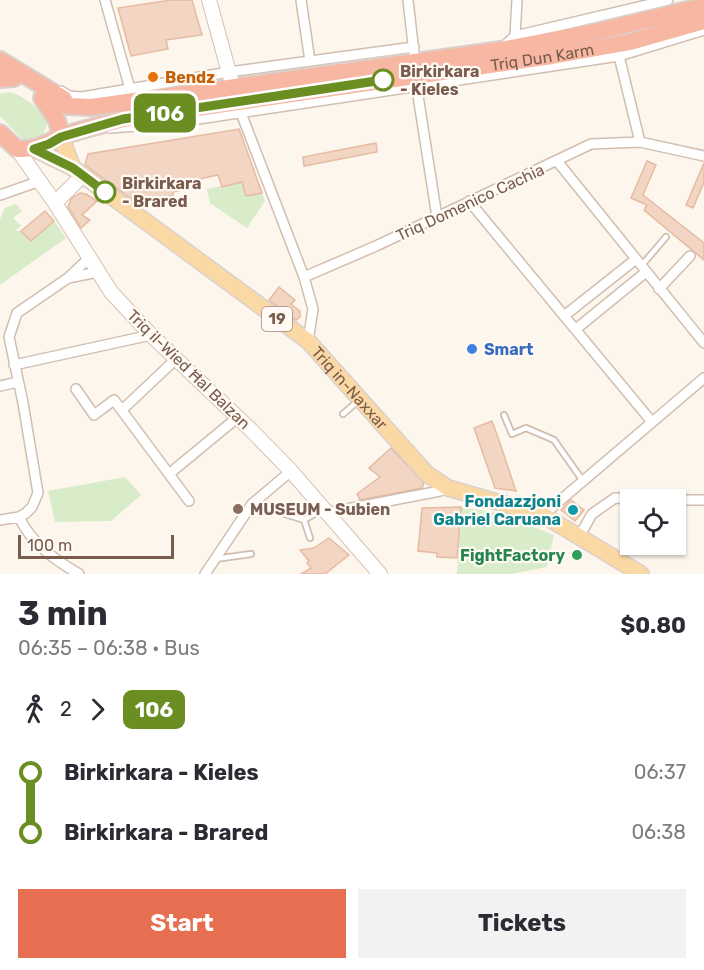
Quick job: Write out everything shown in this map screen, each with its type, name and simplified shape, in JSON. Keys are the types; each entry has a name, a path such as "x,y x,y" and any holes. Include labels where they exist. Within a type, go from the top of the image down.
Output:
{"highway":[{"name":"Triq Dun Karm","path":"61,137 123,119 415,67 604,30 704,6"},
{"name":"Triq Dun Karm","path":"45,100 69,106 91,107 231,79 552,56 630,42 704,21"},
{"path":"0,60 66,100 91,107"},
{"path":"4,75 45,100 57,120 61,137 49,144 26,149"},
{"name":"Triq in-Naxxar","path":"0,133 26,149"}],"main road":[{"path":"209,0 231,79"},
{"path":"55,203 78,172 61,137"},
{"name":"Triq in-Naxxar","path":"26,149 78,172 308,341 427,474 448,488 543,515 635,572"},
{"name":"Triq il-Wied Ħal Balzan","path":"26,149 40,181 111,292 151,335 238,417 291,471 380,574"}],"street":[{"path":"105,0 130,89"},
{"path":"301,0 310,61"},
{"path":"408,0 436,217"},
{"path":"515,36 517,0"},
{"name":"Triq Dun Karm","path":"501,50 515,36 668,0"},
{"name":"Triq Dun Karm","path":"0,54 69,96 82,98 130,89 231,79 310,61 415,67 619,56 704,30"},
{"path":"619,56 640,142"},
{"name":"Triq Dun Karm","path":"95,128 126,128 241,113 415,67"},
{"path":"241,113 304,277 313,309 308,341"},
{"name":"Triq Domenico Cachia","path":"304,277 591,144 640,142 704,156"},
{"path":"557,161 704,343"},
{"path":"0,195 40,181"},
{"path":"469,201 652,422"},
{"path":"659,289 690,256"},
{"path":"0,520 19,517 32,507 38,493 9,337 17,313 69,278 89,258"},
{"path":"564,316 641,266"},
{"path":"576,329 641,266"},
{"path":"69,278 98,272"},
{"path":"14,365 151,335"},
{"path":"122,410 176,359"},
{"path":"543,515 704,378"},
{"path":"0,386 18,382"},
{"path":"76,389 94,415 114,400 189,501"},
{"path":"169,474 238,417"},
{"path":"205,574 252,504 291,471"},
{"path":"325,511 440,492 448,488"},
{"path":"579,537 592,514 615,498 620,498"},
{"path":"686,500 704,500"},
{"path":"19,517 25,531 56,561 79,574"}],"lane":[{"path":"641,266 666,237"},
{"path":"343,414 360,399"},
{"path":"504,415 512,434 526,428 554,440 583,482"},
{"path":"285,514 304,520 325,511"},
{"path":"304,520 310,538"},
{"path":"213,559 251,554"}],"green space":[{"path":"9,92 26,99 45,117 48,122 43,135 34,139 22,139 0,116 0,94"},
{"path":"242,182 246,196 262,193 265,201 247,228 210,203 207,189"},
{"path":"16,204 22,211 13,218 21,226 15,231 21,231 31,241 54,221 66,238 0,285 0,219 5,208"},
{"path":"125,477 141,495 111,521 55,522 48,491"},
{"path":"461,507 494,512 554,535 547,567 511,574 457,574"}],"building":[{"path":"171,0 192,0 202,35 166,40 168,49 131,56 118,8"},
{"path":"239,129 262,193 246,196 242,182 222,187 218,175 195,180 196,183 173,192 173,196 169,196 170,200 141,206 85,165 88,154"},
{"path":"376,143 377,152 304,166 303,157"},
{"path":"647,161 656,165 643,195 704,243 704,260 644,210 647,205 631,198"},
{"path":"704,163 704,182 693,208 686,205"},
{"path":"80,193 97,201 82,215 90,220 81,228 68,207 71,199"},
{"path":"45,211 54,221 31,241 21,231"},
{"path":"279,287 295,300 291,304 300,311 300,317 296,320 269,300"},
{"path":"492,421 516,491 495,488 474,428"},
{"path":"391,448 424,483 422,488 360,500 357,494 380,477 369,468"},
{"name":"Fondazzjoni Gabriel Caruana","path":"571,500 584,510 575,521 561,510"},
{"path":"461,507 457,558 437,557 437,553 418,551 422,508"},
{"path":"329,538 349,555 325,574 301,574 311,568 307,563 309,561 300,550 314,548"}],"bus line":[{"name":"106","path":"105,192 73,168 34,149 61,137 123,119 383,80"}],"place":[{"name":"Bendz","path":"153,77"},
{"name":"Birkirkara - Kieles","path":"383,80"},
{"name":"Birkirkara - Brared","path":"105,192"},
{"name":"Smart","path":"472,349"},
{"name":"MUSEUM - Subien","path":"238,509"},
{"name":"Fondazzjoni Gabriel Caruana","path":"573,510"},
{"name":"FightFactory","path":"577,555"}]}
